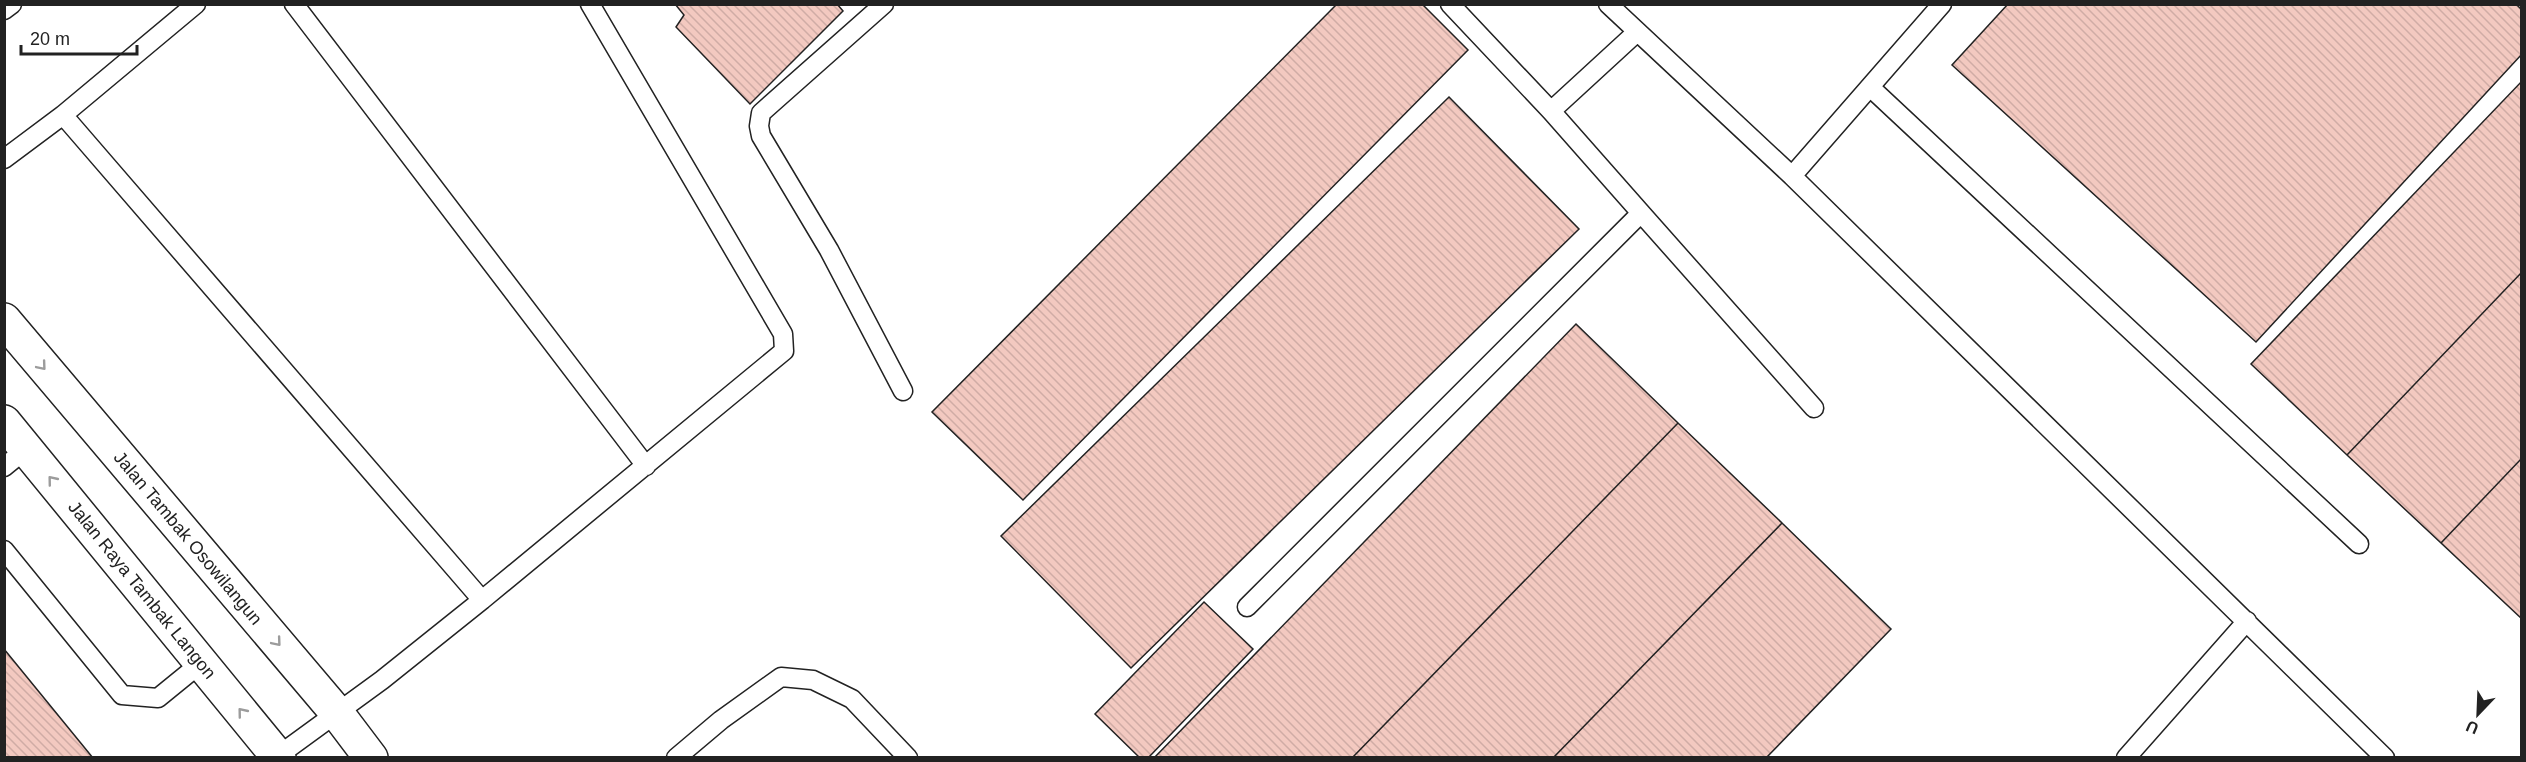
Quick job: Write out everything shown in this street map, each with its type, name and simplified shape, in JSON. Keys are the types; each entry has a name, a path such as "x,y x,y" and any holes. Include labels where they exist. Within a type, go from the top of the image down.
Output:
{"highway":[{"name":"Jalan Tambak Osowilangun","path":"4,320 337,713 371,758"},
{"name":"Jalan Raya Tambak Langon","path":"4,422 15,458 201,663 277,757"}],"lane":[{"path":"4,10 12,4"},
{"path":"4,159 63,115 196,4"},
{"path":"294,4 646,466"},
{"path":"277,757 482,600 784,351 783,334 590,4"},
{"path":"884,4 762,113 759,126 761,136 829,250 903,390"},
{"path":"1450,4 1551,111 1814,408"},
{"path":"1608,4 1792,176 2385,758"},
{"path":"1792,176 1942,4"},
{"path":"1551,111 1637,32"},
{"path":"1870,87 2359,544"},
{"path":"63,115 482,600"},
{"path":"1247,607 1641,213"},
{"path":"4,550 122,695 158,698 201,663"},
{"path":"2126,758 2247,621"},
{"path":"676,758 721,720 781,677 813,680 852,699 908,758"}],"building":[{"path":"675,4 837,4 843,11 750,104 676,27 684,15"},
{"path":"1337,4 1422,4 1468,50 1023,500 932,412"},
{"path":"2008,4 2516,4 2522,10 2522,54 2256,342 1952,65"},
{"path":"2522,81 2522,272 2347,455 2251,364"},
{"path":"1449,97 1579,229 1131,668 1001,536"},
{"path":"2522,272 2522,458 2441,543 2347,455"},
{"path":"1576,324 1678,423 1352,758 1154,758"},
{"path":"1678,423 1782,523 1553,758 1352,758"},
{"path":"2522,458 2522,619 2441,543"},
{"path":"1782,523 1891,629 1766,758 1553,758"},
{"path":"1204,602 1253,649 1148,758 1140,758 1095,714"},
{"path":"4,649 93,758 4,758"}]}
